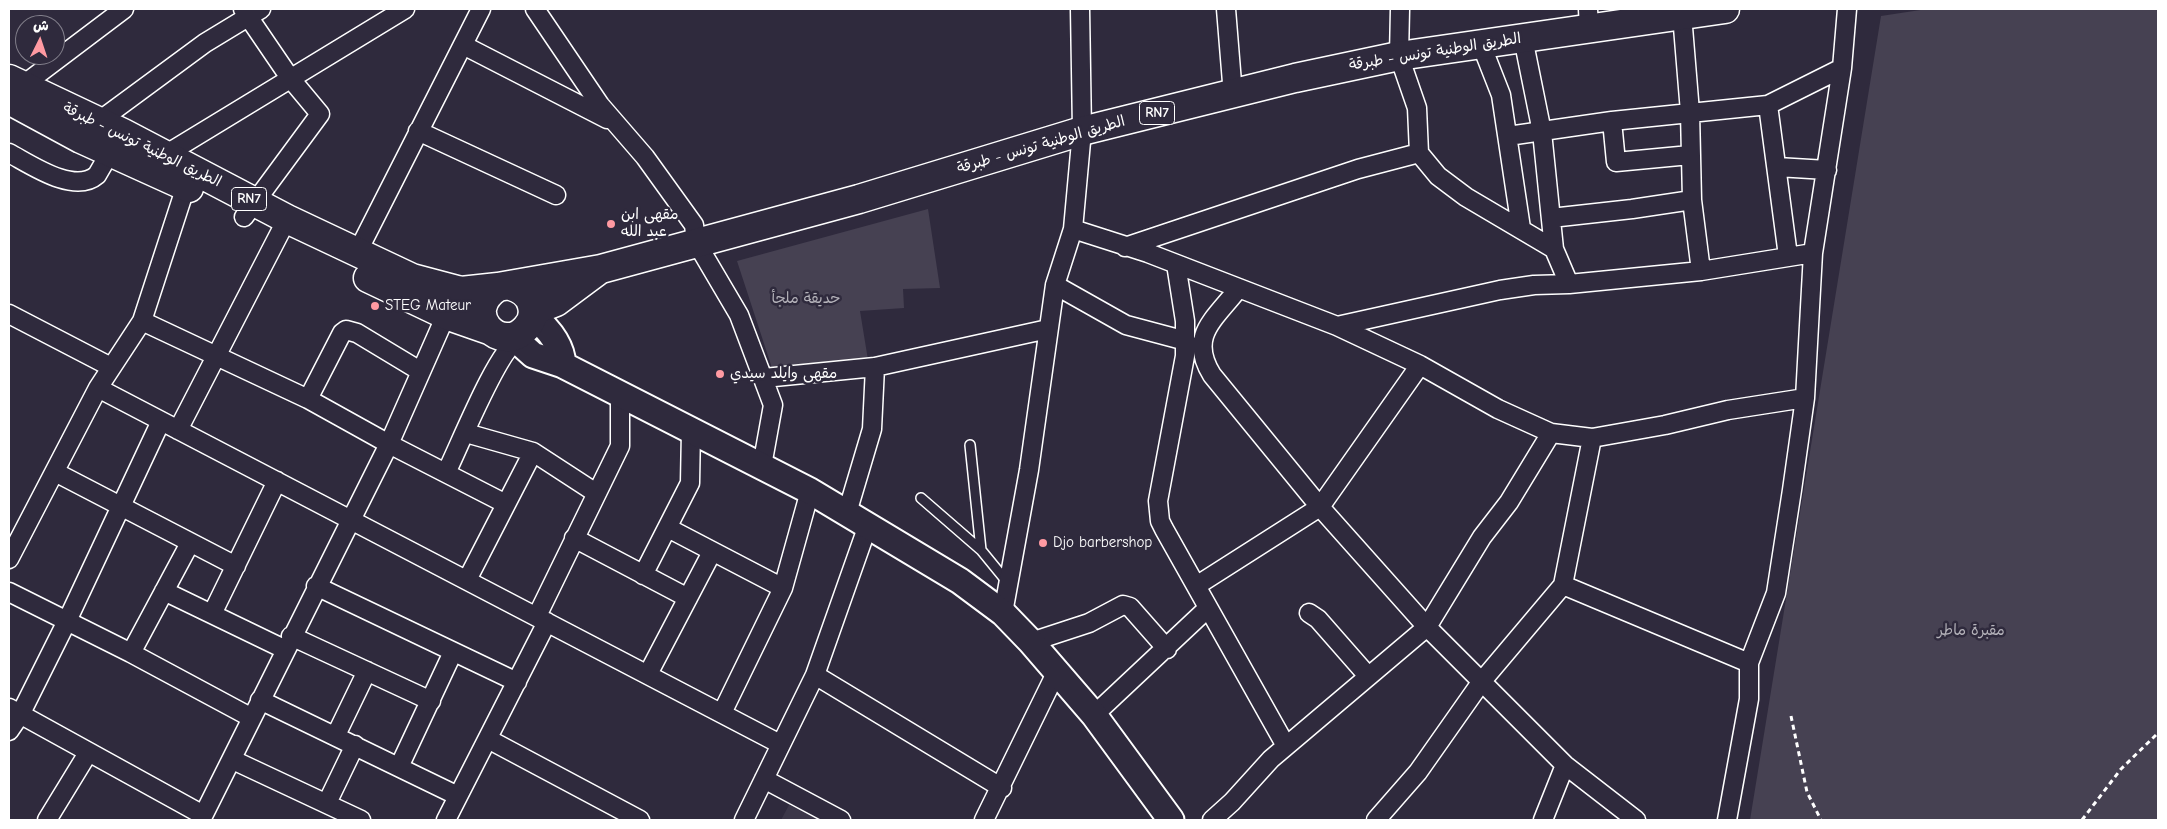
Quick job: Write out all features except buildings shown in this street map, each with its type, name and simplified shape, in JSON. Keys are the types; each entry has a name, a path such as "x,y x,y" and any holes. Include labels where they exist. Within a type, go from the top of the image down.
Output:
{"main road":[{"name":"الطريق الوطنية تونس - طبرقة","path":"283,227 357,253 412,278 437,286 460,291 505,286 601,270 696,242 859,200 1082,131 1233,95 1295,78 1399,56 1523,38 1589,19 1725,9"},
{"name":"الطريق الوطنية تونس - طبرقة","path":"13,88 88,130 116,143 186,186 249,210 446,315 506,336"},
{"name":"الطريق الوطنية تونس - طبرقة","path":"116,143 165,155 249,210"},
{"name":"الطريق الوطنية تونس - طبرقة","path":"533,313 556,302 601,270"},
{"path":"506,336 525,330 533,313 532,304 524,292 505,286 486,297 481,311 483,321 534,355 563,365 810,491 943,569 1003,613 1031,642 1094,715 1168,819"},
{"path":"533,313 559,346 563,365"}],"street":[{"path":"13,88 124,9"},
{"path":"165,155 405,9"},
{"path":"357,253 481,9"},
{"path":"535,9 600,105 645,157 686,212 694,225 696,242 739,315 773,404 762,466"},
{"path":"1003,613 1029,470 1055,285 1073,229 1082,131 1080,9"},
{"path":"1226,9 1233,95"},
{"path":"1400,9 1399,56 1417,108 1419,153 1438,176 1466,197 1493,215 1520,228 1554,249"},
{"path":"1727,820 1749,699 1749,663 1776,593 1805,398 1813,253 1842,68 1847,9"},
{"path":"88,130 251,11 290,78 320,114 249,210"},
{"path":"1675,13 1690,112 1692,200 1701,271"},
{"path":"1523,38 1542,132 1554,249 1570,284"},
{"path":"1481,44 1501,95 1520,228"},
{"path":"463,45 614,122"},
{"path":"1508,136 1612,121 1768,105 1842,68"},
{"path":"1768,105 1788,256"},
{"path":"1612,121 1616,162 1690,155"},
{"path":"418,131 556,195"},
{"path":"9,153 53,176 78,182 92,179 97,175 116,143"},
{"path":"1125,247 1358,169 1419,153"},
{"path":"1777,167 1827,170"},
{"path":"9,559 98,388 142,321 186,186"},
{"path":"1551,218 1692,200"},
{"path":"178,430 283,227"},
{"path":"1073,229 1148,253 1337,326 1420,365 1498,409 1551,433 1592,438 1666,425 1728,410 1805,398"},
{"path":"1337,326 1500,290 1534,285 1570,284 1701,271 1813,253"},
{"path":"1176,264 1191,351 1157,506 1160,521 1286,746"},
{"path":"1055,285 1126,326 1191,351 1320,507 1427,627 1565,765 1636,820"},
{"path":"1191,351 1201,349 1204,335 1238,289"},
{"path":"9,314 111,367"},
{"path":"14,712 202,818 233,760 288,642 388,444 446,315"},
{"path":"142,321 308,399 388,444 506,504"},
{"path":"764,378 875,368 1048,329"},
{"path":"308,399 342,333 346,330 357,333 420,371"},
{"path":"446,473 497,363 506,349 506,336"},
{"path":"1196,586 1320,507 1420,365"},
{"path":"744,820 815,675 857,519 872,429 875,368"},
{"path":"98,388 780,744"},
{"path":"446,820 518,682 574,538 620,446 620,395"},
{"path":"9,731 14,712 68,621 161,421"},
{"path":"644,575 690,483 691,430"},
{"path":"466,433 533,452 596,493"},
{"path":"1212,820 1286,746 1427,627 1477,545 1509,502 1551,433"},
{"path":"1376,820 1418,772 1482,681 1563,585 1592,438"},
{"path":"467,580 533,452"},
{"path":"55,472 236,566"},
{"path":"212,614 277,482"},
{"path":"722,713 783,588 810,491"},
{"path":"668,528 783,588"},
{"path":"574,538 688,598"},
{"path":"131,654 190,543"},
{"path":"648,674 712,552"},
{"path":"1563,585 1749,663"},
{"path":"316,586 518,682"},
{"path":"164,591 212,614 367,671 431,701"},
{"path":"9,592 252,718"},
{"path":"1031,642 1090,623 1123,605 1130,607 1136,613 1167,649"},
{"path":"1094,715 1167,649 1208,608"},
{"path":"1309,613 1318,619 1368,676"},
{"path":"399,767 453,652"},
{"path":"336,735 367,671"},
{"path":"984,820 1002,788 1056,673"},
{"path":"815,675 1002,788"},
{"path":"260,700 336,735 458,796"},
{"path":"488,739 640,820"},
{"path":"327,803 355,745"},
{"path":"46,820 88,753"},
{"path":"233,760 361,820"},
{"path":"1543,820 1565,765"},
{"path":"764,779 841,820"}],"lane":[{"path":"970,445 980,550"},
{"path":"921,498 980,550 1008,583"}],"path":[{"path":"1790,716 1807,792 1821,820"},
{"path":"2082,820 2121,769 2158,733"}],"shaded area":[{"path":"789,805 820,820 781,820"}],"green space":[{"name":"مقبرة ماطر","path":"1927,9 2158,9 2158,820 1750,820 1881,16"},
{"name":"حديقة ملجأ","path":"928,209 940,288 903,289 904,308 860,311 868,360 772,368 737,261"}],"place":[{"name":"مقهى ابن عبد الله","path":"611,224"},
{"name":"STEG Mateur","path":"375,306"},
{"name":"مقهى وايلد سيدي","path":"720,374"},
{"name":"Djo barbershop","path":"1043,543"}]}
